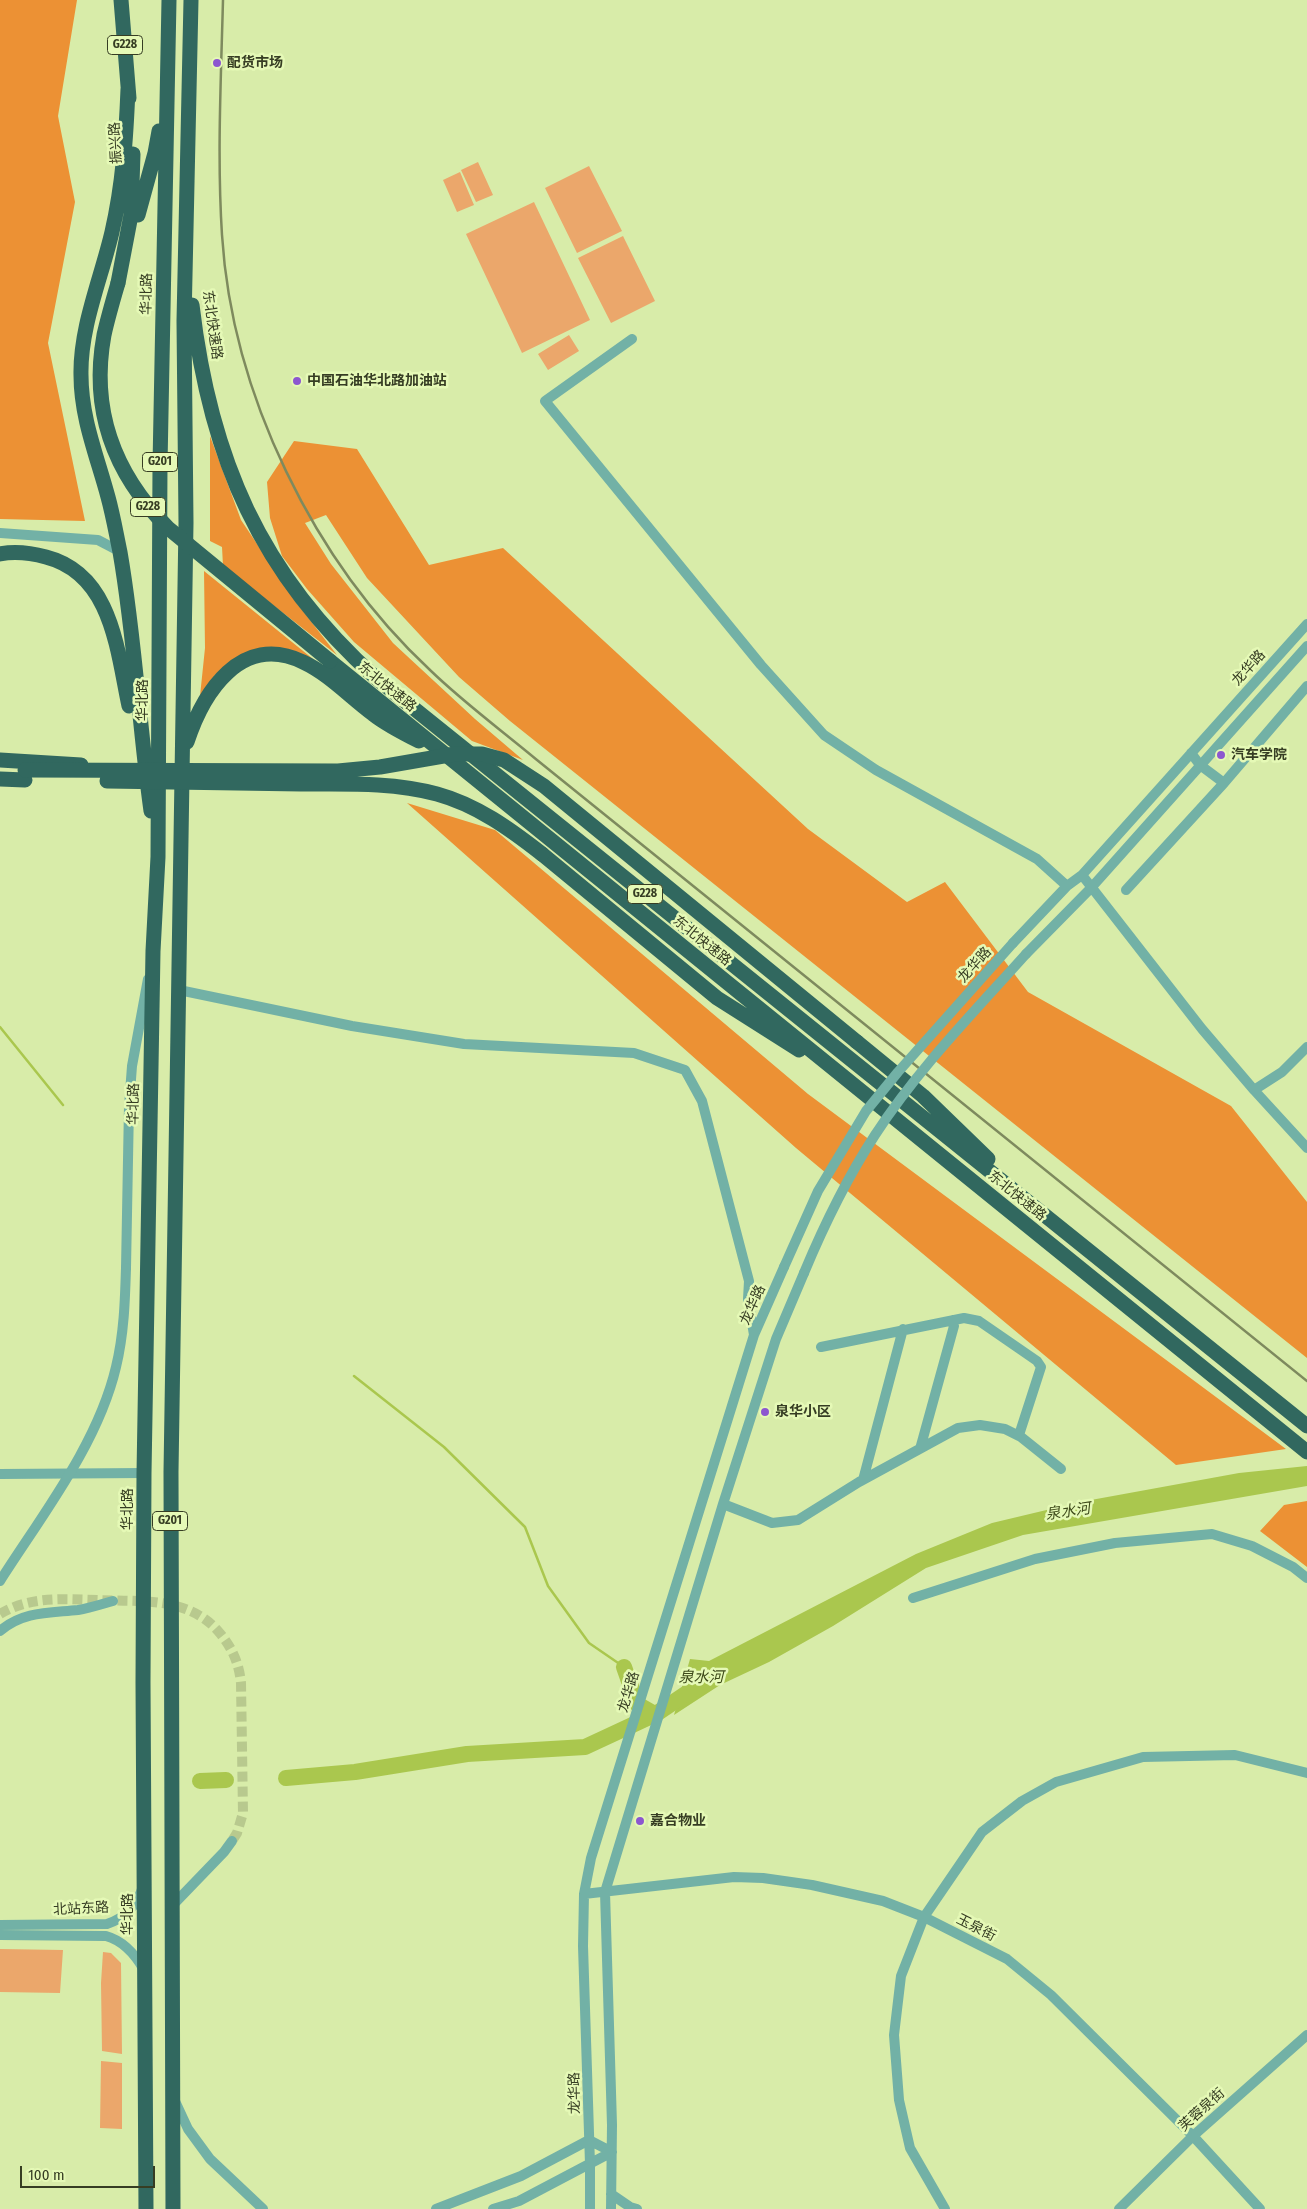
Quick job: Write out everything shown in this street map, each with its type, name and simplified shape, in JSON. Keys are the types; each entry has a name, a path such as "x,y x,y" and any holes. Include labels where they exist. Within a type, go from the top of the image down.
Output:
{"highway":[{"name":"振兴路","path":"118,283 130,223 134,182 121,0"},
{"name":"华北路","path":"146,2209 144,1473 153,951 158,857 160,455 169,0"},
{"name":"G201","path":"173,2209 171,1472 186,523 184,321 191,0"},
{"path":"118,283 155,153 168,68"},
{"path":"128,89 124,164 120,197 86,332 81,374 82,400 87,427 108,498 120,551 141,742 158,857"},
{"name":"东北快速路","path":"186,229 196,340 207,395 227,465 264,544 287,580 322,624 359,663 384,684 1307,1426"},
{"name":"东北快速路","path":"118,283 104,334 100,384 107,430 125,474 151,511 168,528 1306,1451"},
{"path":"0,554 35,554 62,563 81,575 96,591 105,606 111,623 131,711 141,742"},
{"path":"182,766 187,741 213,687 232,667 243,661 268,655 294,658 312,666 389,726 446,755"},
{"path":"0,779 25,771 338,771 380,767 468,753 498,758 517,767 544,786 946,1116 1024,1199"},
{"path":"0,760 25,771"},
{"path":"0,769 403,787 438,794 475,808 510,829 717,998 768,1032 844,1077"}],"street":[{"path":"632,339 545,401 761,665 824,736 876,770 1037,859 1067,886"},
{"path":"0,532 98,540 120,551"},
{"name":"龙华路","path":"590,2209 583,1946 584,1894 591,1858 754,1335 784,1267 818,1192 866,1111 898,1072 1013,943 1067,886 1082,875 1307,624"},
{"name":"龙华路","path":"611,2209 612,2152 605,1892 676,1654 776,1339 804,1273 840,1194 875,1134 915,1081 1026,954 1090,888 1307,646"},
{"path":"1126,890 1224,783 1307,686"},
{"path":"1191,753 1200,765 1224,783"},
{"path":"1082,875 1090,888 1254,1090 1307,1148"},
{"path":"0,1581 76,1461 102,1411 120,1348 125,1308 129,1106 132,1066 138,1024 153,951"},
{"path":"179,990 352,1026 464,1044 634,1053 685,1070 702,1101 749,1281 748,1299 754,1335"},
{"path":"1254,1090 1282,1072 1307,1047"},
{"path":"821,1347 964,1318 979,1321 1037,1361 1041,1366 1019,1435"},
{"path":"920,1448 954,1326 953,1320"},
{"path":"863,1480 903,1330"},
{"path":"723,1504 772,1523 798,1520 863,1480 958,1428 980,1425 1005,1429 1019,1435 1061,1469"},
{"path":"0,1474 144,1473"},
{"path":"913,1598 1035,1559 1115,1543 1212,1534 1252,1546 1293,1567 1307,1578"},
{"path":"0,1631 19,1618 33,1614 81,1609 113,1601"},
{"path":"945,2209 910,2148 898,2100 894,2035 901,1976 924,1917 982,1832 1022,1801 1056,1782 1144,1758 1235,1755 1307,1773"},
{"path":"171,1907 224,1852 232,1841"},
{"name":"玉泉街","path":"584,1894 734,1877 763,1878 812,1885 883,1901 924,1917 1007,1959 1052,1995 1193,2136 1260,2209"},
{"name":"北站东路","path":"0,1925 95,1925 112,1922 126,1914 133,1906 144,1883"},
{"name":"北站东路","path":"0,1934 106,1936 119,1941 132,1951 144,1972"},
{"name":"芙蓉泉街","path":"1119,2209 1193,2136 1307,2035"},
{"path":"173,2094 188,2129 203,2151 263,2209"},
{"path":"436,2209 521,2176 589,2140 612,2152"},
{"path":"493,2209 519,2201 612,2152"},
{"path":"611,2194 632,2208"}],"shaded area":[{"path":"0,0 77,0 58,116 75,202 48,343 85,521 0,519"},
{"path":"478,162 493,195 476,202 461,170"},
{"path":"589,166 622,231 577,253 545,188"},
{"path":"460,172 474,205 457,212 443,180"},
{"path":"534,202 590,320 522,353 466,234"},
{"path":"623,236 655,301 611,323 578,258"},
{"path":"569,335 579,351 548,370 538,354"},
{"path":"210,436 241,520 296,602 337,655 223,566 222,547 210,541"},
{"path":"294,441 357,449 429,565 503,548 808,829 907,902 945,882 1028,992 1231,1106 1307,1202 1307,1358 510,721 459,677 367,578 326,515 305,523 331,564 393,643 475,719 523,760 472,741 354,642 307,589 282,556 270,518 267,482"},
{"path":"204,571 313,659 299,654 230,662 215,675 203,696 200,696 205,648"},
{"path":"407,803 495,830 808,1094 1286,1449 1176,1465 796,1148"},
{"path":"1307,1501 1307,1567 1260,1531 1284,1505"},
{"path":"0,1949 63,1950 60,1993 0,1992"},
{"path":"103,1952 111,1953 121,1963 122,2054 102,2051 101,1983"},
{"path":"101,2061 122,2063 122,2129 100,2128"}],"water":[{"name":"泉水河","path":"1307,1466 1307,1486 1023,1535 926,1568 833,1626 769,1662 720,1685 674,1715 690,1659 709,1661 916,1554 992,1523 1080,1502 1239,1473"}],"waterway":[{"path":"0,1027 63,1105"},
{"path":"354,1376 444,1447 525,1527 548,1586 589,1643 624,1667"},
{"path":"624,1667 637,1704 651,1712"},
{"name":"泉水河","path":"286,1778 355,1772 467,1754 585,1747 656,1714 696,1687"},
{"name":"泉水河","path":"200,1781 226,1780"}],"tunnel":[{"path":"0,1614 11,1608 35,1601 72,1599 146,1601 177,1606 192,1612 206,1620 218,1631 234,1655 241,1683 243,1813 237,1833 232,1841"}],"railway":[{"path":"223,0 220,118 222,235 229,295 242,355 262,414 286,472 316,527 350,579 388,627 430,670 469,705 1307,1381"}],"place":[{"name":"配货市场","path":"217,63"},
{"name":"中国石油华北路加油站","path":"297,381"},
{"name":"汽车学院","path":"1221,755"},
{"name":"泉华小区","path":"765,1412"},
{"name":"嘉合物业","path":"640,1821"}]}
